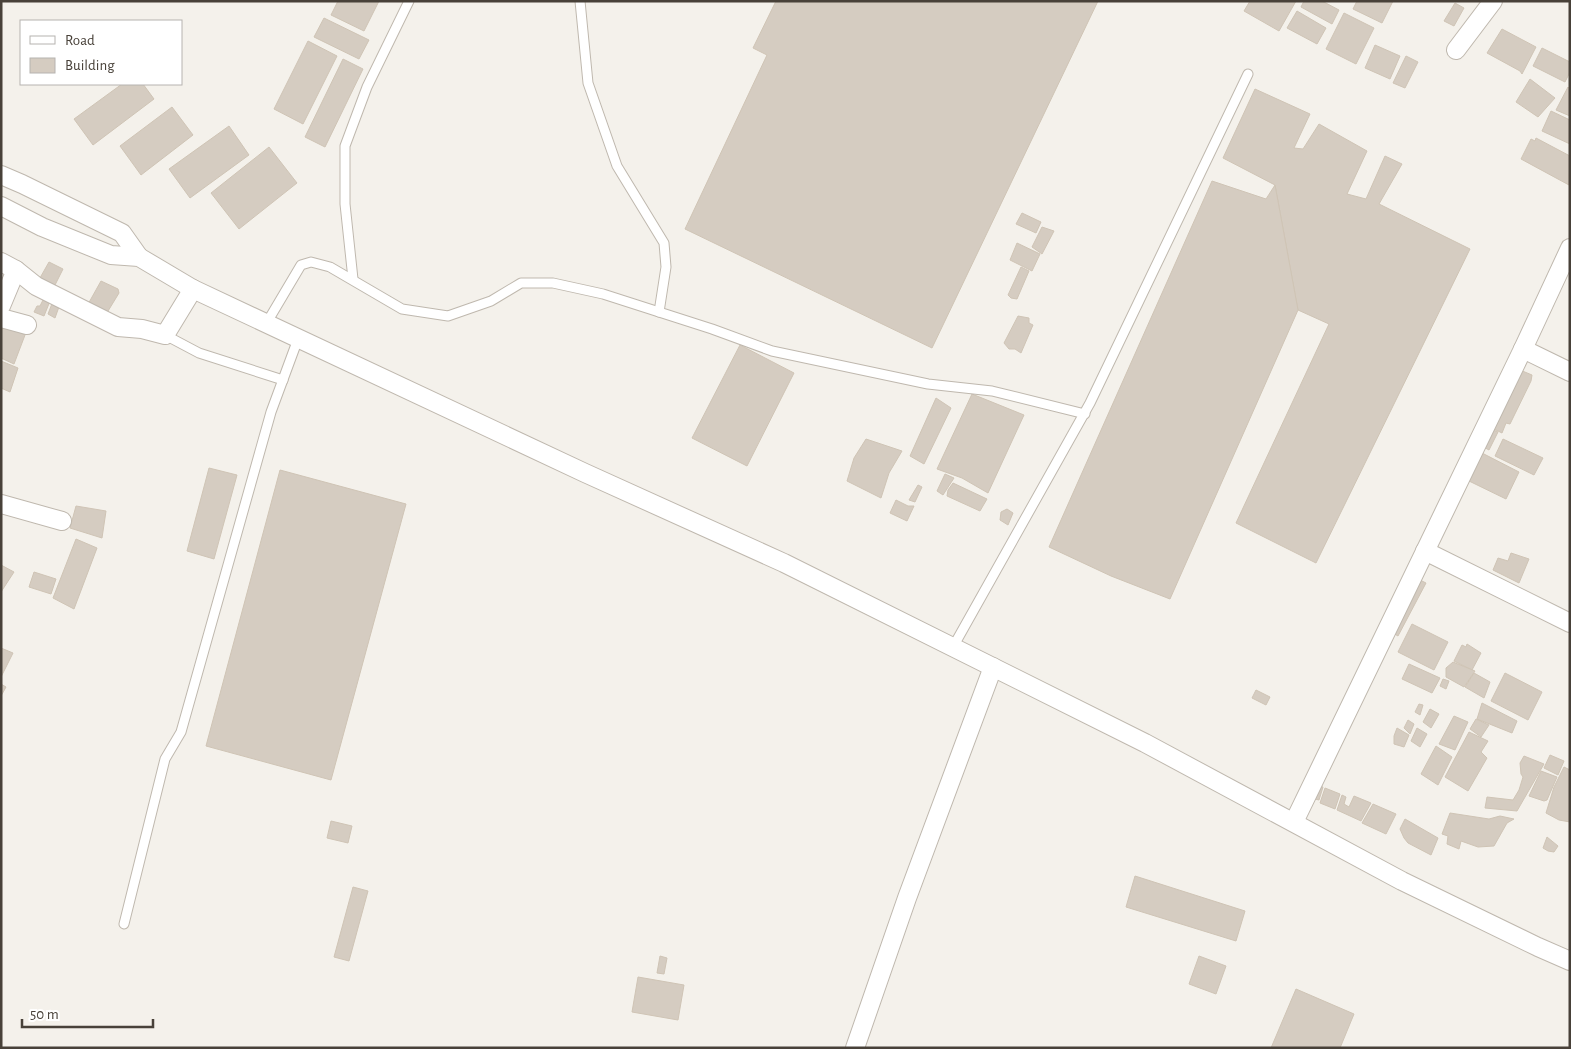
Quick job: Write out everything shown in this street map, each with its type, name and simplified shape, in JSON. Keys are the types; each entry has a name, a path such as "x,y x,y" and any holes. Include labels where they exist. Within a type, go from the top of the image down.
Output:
{"street":[{"path":"1456,50 1493,1"},
{"path":"1,176 22,184 122,233 139,257 193,289 584,473 784,563 1145,743 1402,880 1570,961"},
{"path":"1,206 42,228 111,255 139,257"},
{"path":"1294,822 1570,248"},
{"path":"1,306 9,266 36,286 118,327 142,329 165,335 193,289"},
{"path":"1,318 28,325"},
{"path":"1523,349 1570,372"},
{"path":"1,504 62,521"},
{"path":"1425,551 1570,623"},
{"path":"855,1048 907,898 993,667"}],"lane":[{"path":"353,279 345,204 345,146 367,87 409,1"},
{"path":"580,1 588,83 617,166 664,243 666,267 659,312"},
{"path":"953,648 1084,414 1248,74"},
{"path":"266,324 301,265 312,262 330,267 353,279 402,309 448,316 491,300 521,283 554,284 603,294 772,351 928,384 992,392 1084,414"},
{"path":"165,335 199,353 283,380"},
{"path":"124,924 165,759 181,732 269,421 298,339"}],"building":[{"path":"338,1 379,1 364,31 331,15"},
{"path":"776,1 1098,1 932,348 685,229 767,55 753,48"},
{"path":"1250,1 1296,1 1279,31 1244,11"},
{"path":"1304,1 1322,1 1339,10 1332,24 1301,7"},
{"path":"1357,1 1393,1 1382,23 1353,9"},
{"path":"1455,3 1464,8 1454,26 1444,21"},
{"path":"1297,11 1326,28 1317,44 1287,28"},
{"path":"1344,13 1374,28 1356,64 1326,49"},
{"path":"324,18 369,40 359,59 314,37"},
{"path":"1502,29 1536,47 1522,74 1520,71 1487,53"},
{"path":"308,41 337,56 303,124 274,109"},
{"path":"1375,45 1400,56 1390,79 1365,68"},
{"path":"1542,48 1570,62 1570,72 1565,82 1533,66"},
{"path":"1406,56 1418,62 1405,88 1393,83"},
{"path":"343,59 363,69 325,147 305,137"},
{"path":"1530,79 1555,98 1538,117 1516,102"},
{"path":"121,85 144,85 154,99 93,145 74,119"},
{"path":"1568,87 1570,89 1570,116 1556,110"},
{"path":"1255,89 1310,114 1294,148 1303,149 1319,124 1367,151 1347,194 1366,199 1385,156 1402,164 1379,204 1470,249 1316,563 1236,523 1329,324 1298,310 1275,185 1223,158"},
{"path":"172,107 193,135 141,175 120,146"},
{"path":"1551,111 1570,120 1570,144 1542,131"},
{"path":"229,126 249,155 190,198 169,169"},
{"path":"1536,138 1570,156 1569,185 1521,159 1531,139 1535,141"},
{"path":"269,147 297,183 239,229 211,193"},
{"path":"1212,181 1266,199 1275,185 1298,310 1170,599 1111,576 1049,547"},
{"path":"1022,213 1041,222 1036,233 1016,224"},
{"path":"1042,227 1054,231 1042,254 1032,247"},
{"path":"1017,243 1040,254 1032,271 1010,260"},
{"path":"49,262 63,269 51,293 36,285"},
{"path":"1021,267 1029,271 1017,299 1011,298 1008,295"},
{"path":"101,281 118,289 119,293 105,316 87,306"},
{"path":"44,298 50,301 44,316 34,312"},
{"path":"53,301 60,304 55,318 48,314"},
{"path":"1018,316 1029,318 1029,323 1033,325 1021,353 1015,349 1009,349 1004,343"},
{"path":"5,325 25,335 14,364 1,358 1,330"},
{"path":"740,345 794,373 747,466 692,438"},
{"path":"1,361 18,368 10,392 1,388"},
{"path":"1520,370 1532,375 1531,381 1510,424 1506,423 1502,433 1490,427"},
{"path":"972,394 1024,415 988,493 962,478 937,469"},
{"path":"936,398 951,408 924,464 910,456"},
{"path":"1489,428 1498,432 1489,450 1480,445"},
{"path":"866,439 902,451 889,473 881,498 847,481 854,458"},
{"path":"1503,439 1543,458 1534,475 1495,456"},
{"path":"1482,453 1519,472 1506,499 1469,481"},
{"path":"209,468 237,475 214,559 187,551"},
{"path":"280,470 406,504 331,780 206,746"},
{"path":"945,474 954,478 943,495 937,491"},
{"path":"953,483 987,499 980,511 947,496 948,490"},
{"path":"918,485 922,487 915,502 909,500"},
{"path":"896,500 908,506 914,506 907,521 890,513"},
{"path":"76,506 106,511 102,538 70,528"},
{"path":"1007,509 1013,513 1008,525 1000,520 1001,512"},
{"path":"76,539 97,548 74,609 53,598"},
{"path":"1511,553 1529,559 1519,583 1493,570 1498,558 1508,561"},
{"path":"1,565 14,572 1,592"},
{"path":"34,572 56,579 51,594 29,587"},
{"path":"1416,578 1426,583 1398,636 1388,630"},
{"path":"1412,624 1448,642 1434,670 1398,652"},
{"path":"1467,644 1481,653 1472,670 1454,661 1462,645 1466,647"},
{"path":"1,648 13,653 1,677"},
{"path":"1453,662 1475,671 1464,687 1446,677 1446,668"},
{"path":"1409,664 1440,678 1432,693 1402,679"},
{"path":"1474,673 1490,682 1484,698 1465,687"},
{"path":"1505,673 1542,692 1528,720 1491,701"},
{"path":"1443,679 1449,681 1446,689 1440,686"},
{"path":"1,684 6,687 1,696"},
{"path":"1256,690 1270,697 1266,705 1252,698"},
{"path":"1482,703 1517,721 1512,733 1477,719"},
{"path":"1419,704 1423,705 1420,715 1415,712"},
{"path":"1430,709 1439,714 1431,728 1423,722"},
{"path":"1454,716 1468,722 1455,750 1439,744"},
{"path":"1476,719 1489,725 1481,737 1470,729"},
{"path":"1408,720 1414,724 1410,734 1404,728"},
{"path":"1397,728 1409,735 1404,747 1394,744"},
{"path":"1417,728 1427,734 1420,747 1411,741"},
{"path":"1469,732 1488,741 1481,752 1487,758 1468,791 1445,777"},
{"path":"1436,746 1452,757 1438,785 1421,774"},
{"path":"1550,755 1564,761 1558,775 1544,768"},
{"path":"1524,756 1544,764 1517,811 1485,808 1487,797 1513,800 1519,790 1523,777 1520,763"},
{"path":"1564,767 1570,770 1570,822 1559,820 1546,813 1554,787"},
{"path":"1541,771 1557,777 1547,800 1544,801 1529,796"},
{"path":"1315,785 1323,787 1319,800 1311,798"},
{"path":"1325,788 1340,794 1335,809 1320,803"},
{"path":"1342,795 1346,797 1344,804 1349,807 1354,796 1371,803 1361,821 1337,810"},
{"path":"1373,804 1396,814 1386,834 1362,823"},
{"path":"1450,813 1489,819 1500,816 1514,819 1507,823 1494,846 1478,847 1461,841 1459,849 1447,844 1448,836 1442,834"},
{"path":"1405,819 1438,838 1431,855 1408,843 1404,838 1400,829"},
{"path":"331,821 352,826 348,843 327,838"},
{"path":"1547,837 1558,846 1554,852 1543,848"},
{"path":"1135,876 1245,911 1236,941 1126,907"},
{"path":"353,887 368,891 349,961 334,957"},
{"path":"660,956 667,958 664,974 657,973"},
{"path":"1199,956 1226,966 1216,994 1189,984"},
{"path":"638,977 684,985 678,1020 632,1012"},
{"path":"1296,989 1354,1014 1340,1048 1271,1048"}]}
